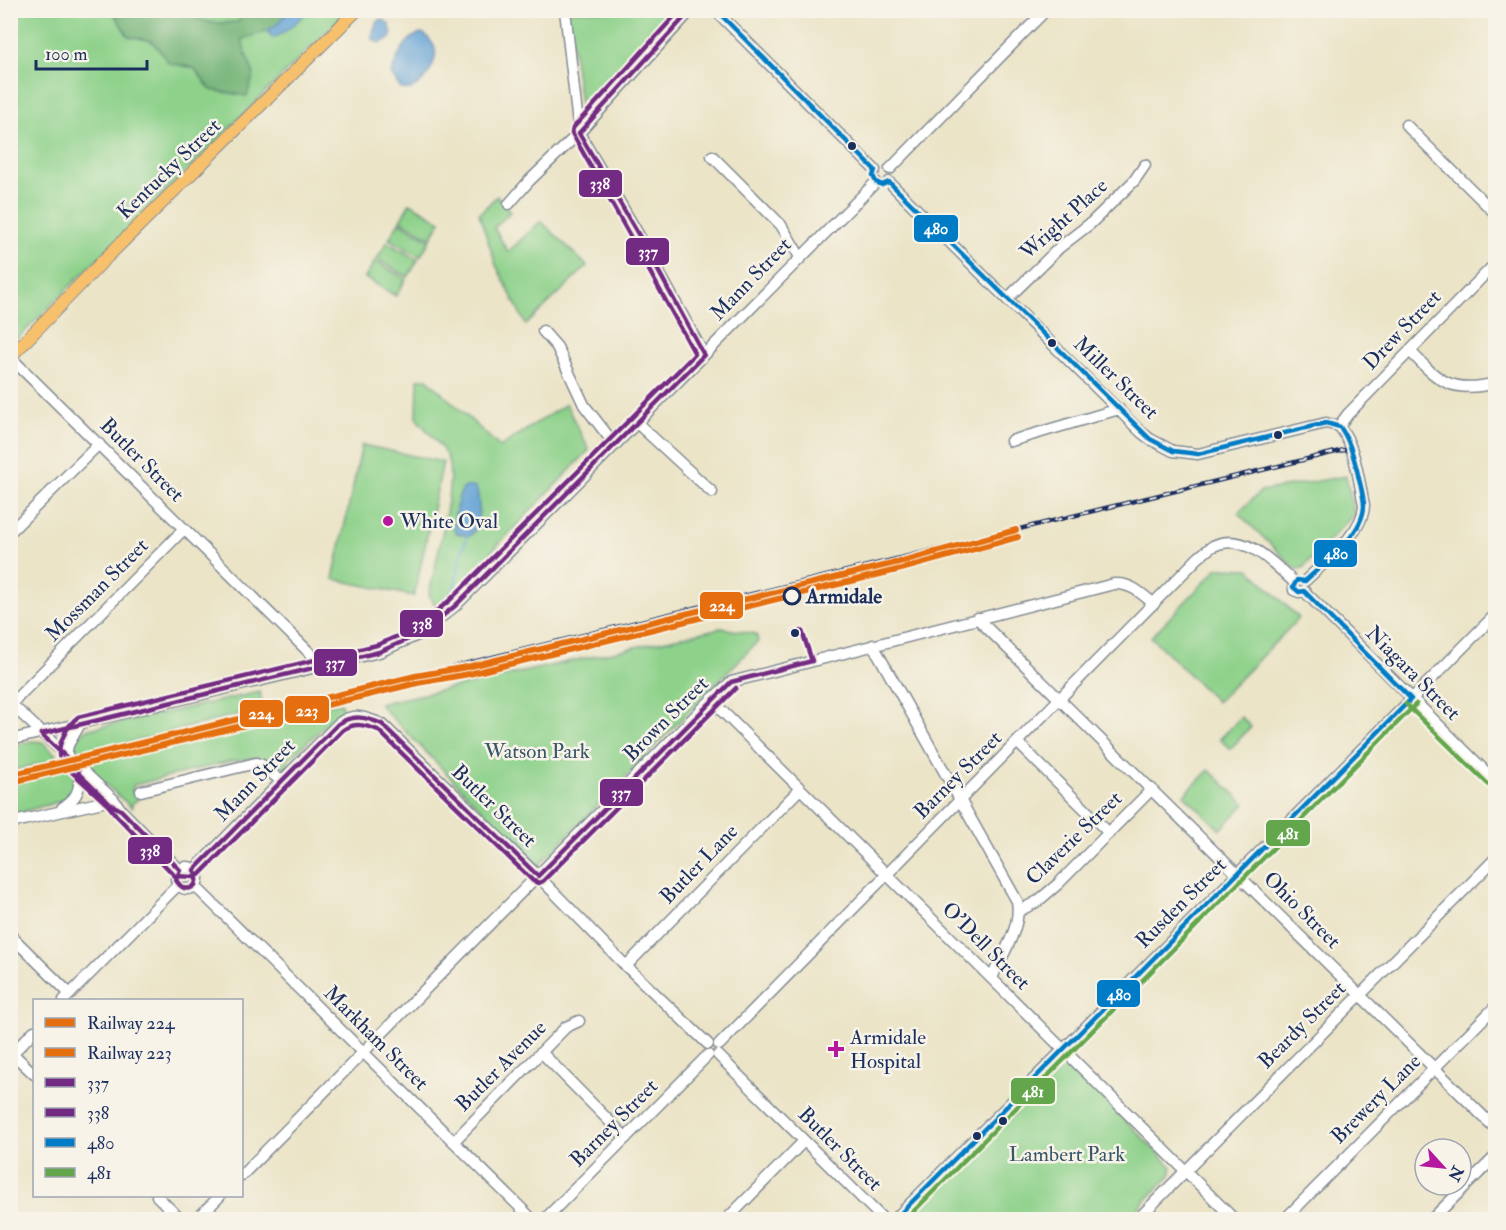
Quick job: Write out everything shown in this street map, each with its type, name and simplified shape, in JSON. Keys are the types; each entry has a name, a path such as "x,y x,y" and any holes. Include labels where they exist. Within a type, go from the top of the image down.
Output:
{"main road":[{"name":"Kentucky Street","path":"10,357 105,259 357,10"}],"street":[{"path":"565,10 579,133 641,239 704,355"},
{"path":"509,204 529,181 579,133 691,10"},
{"path":"715,10 874,170"},
{"path":"890,169 1046,10"},
{"path":"1406,125 1496,214"},
{"path":"712,156 780,225 800,257"},
{"name":"Wright Place","path":"1007,299 1060,247 1091,224 1134,181 1145,165"},
{"path":"874,170 882,166 890,169"},
{"path":"874,170 873,176 876,182 882,185 889,182 892,176 890,169"},
{"name":"Mann Street","path":"10,740 379,652 420,634 464,597 876,182"},
{"name":"Miller Street","path":"889,182 1150,440 1173,451 1208,452 1326,423 1339,426"},
{"name":"Drew Street","path":"1339,426 1348,414 1496,263"},
{"path":"543,331 556,347 584,405 615,445"},
{"path":"1410,351 1435,376 1456,387 1472,388 1496,383"},
{"name":"Butler Street","path":"10,357 323,666"},
{"path":"1011,441 1119,410"},
{"path":"637,423 711,492"},
{"path":"1301,585 1355,531 1364,514 1364,505 1346,434 1339,426"},
{"path":"10,532 99,444"},
{"name":"Mossman Street","path":"11,703 184,529"},
{"name":"Niagara Street","path":"1230,543 1252,547 1301,585 1411,699 1496,782"},
{"name":"Barney Street","path":"547,1219 1198,558 1213,546 1230,543"},
{"name":"Brown Street","path":"243,1174 731,682 1114,584 1125,584 1132,587 1154,604"},
{"name":"Rusden Street","path":"894,1220 1496,614"},
{"name":"Ohio Street","path":"977,618 1496,1130"},
{"path":"873,645 1014,893 1019,911 1018,924 992,978"},
{"name":"O'Dell Street","path":"713,698 720,709 1235,1220"},
{"path":"11,703 66,756 107,801 121,810"},
{"name":"Butler Street","path":"346,718 363,717 381,724 538,876 884,1220"},
{"name":"Mann Street","path":"194,870 346,718"},
{"path":"66,756 68,745 80,724"},
{"path":"1018,742 1109,833"},
{"path":"141,791 256,763 262,765 281,781"},
{"path":"79,771 85,771 180,870"},
{"path":"57,812 77,796 80,785 79,771"},
{"name":"Butler Lane","path":"626,966 800,789"},
{"name":"Claverie Street","path":"1019,911 1038,901 1152,789"},
{"path":"10,823 107,801"},
{"name":"Beardy Street","path":"1137,1220 1496,858"},
{"path":"178,885 185,889 195,886 198,880 194,870 188,868 180,870"},
{"path":"178,885 177,877 180,870"},
{"path":"10,935 67,997 178,885"},
{"name":"Markham Street","path":"195,886 529,1218"},
{"name":"Brewery Lane","path":"1284,1220 1496,1006"},
{"name":"Butler Avenue","path":"454,1141 566,1027 579,1022"},
{"path":"33,1032 11,1053 33,1073"},
{"path":"542,1053 626,1138"},
{"path":"726,1220 804,1141"},
{"path":"1431,1220 1496,1156"},
{"path":"158,1197 182,1220"},
{"path":"196,1220 219,1197"},
{"path":"529,1218 538,1214 547,1219"}],"green space":[{"path":"17,10 347,11 15,341 11,342 10,17"},
{"path":"119,11 189,11 199,19 218,23 238,22 244,11 286,11 274,26 262,33 242,39 254,74 247,96 211,90 194,68 169,63 152,41 128,36 115,15"},
{"path":"568,11 683,11 592,109 580,104"},
{"path":"497,196 510,212 494,228 508,252 541,221 587,266 526,325 496,265 479,214"},
{"path":"410,203 441,221 431,238 400,220"},
{"path":"399,222 430,240 420,257 389,239"},
{"path":"387,242 418,260 408,277 377,259"},
{"path":"375,261 406,279 396,296 365,278"},
{"path":"418,379 427,379 500,447 566,404 589,450 446,599 435,605 429,595 448,501 449,466 443,450 417,419"},
{"name":"White Oval","path":"362,445 443,462 414,596 333,579"},
{"path":"1346,476 1354,514 1303,568 1296,569 1238,513 1261,491"},
{"path":"1218,568 1249,569 1299,618 1217,702 1151,637"},
{"name":"Watson Park","path":"721,628 756,634 758,641 540,864 536,865 379,704"},
{"path":"260,692 263,708 77,756 75,752 75,742 85,730"},
{"path":"341,703 343,711 289,759 288,766 280,768 265,760 255,758 231,761 134,785 132,790 138,799 132,804 132,808 79,760 308,707"},
{"path":"1241,717 1251,727 1230,749 1220,739"},
{"path":"33,741 43,742 60,759 11,771 11,746"},
{"path":"68,766 75,774 76,789 65,800 11,815 11,779"},
{"path":"1209,770 1245,804 1220,830 1184,795"},
{"name":"Lambert Park","path":"1063,1061 1071,1066 1172,1167 1170,1176 1127,1219 904,1220 911,1209 918,1210 991,1137 984,1134 1003,1116 1010,1118 1058,1071 1052,1068"}],"water":[{"path":"289,11 308,11 288,29 273,38 267,31"},
{"path":"382,19 389,24 392,33 390,39 379,43 372,39 376,25"},
{"path":"423,33 435,49 432,66 416,87 401,89 391,74 393,68 407,43"},
{"path":"465,487 476,487 479,507 476,528 468,536 454,530 458,500"}],"waterway":[{"path":"454,588 463,547 468,536"}],"railway":[{"path":"415,676 1344,450"}],"rail line":[{"name":"224","path":"10,775 415,676 467,667 899,562 1016,530"},
{"name":"223","path":"12,782 417,683 469,674 901,569 1018,537"}],"transit line":[{"name":"338","path":"680,10 573,128 572,133 695,354 450,600 416,628 377,645 78,717 60,744 59,757 61,762 108,805 175,876 194,877 199,875 343,730 356,725 369,727 378,730 533,881 539,883 736,688"},
{"name":"337","path":"41,734 379,652 420,634 455,606 704,355 641,239 579,133 691,10"},
{"name":"480","path":"716,10 875,170 873,176 876,182 882,185 889,182 1150,439 1173,451 1198,454 1326,423 1340,427 1348,442 1357,470 1364,502 1362,517 1350,538 1341,548 1305,581 1297,580 1293,587 1299,592 1304,591 1411,699 894,1220"},
{"name":"337","path":"41,734 78,768 79,774 110,804 121,810 180,870 176,880 184,888 195,885 197,876 194,870 338,724 354,718 365,718 382,724 538,876 731,682 812,661 802,631 795,633"},
{"name":"481","path":"1406,704 1491,787"},
{"name":"481","path":"905,1220 1416,704"}],"place":[{"name":"White Oval","path":"388,521"},
{"name":"Armidale","path":"792,596"},
{"name":"Armidale Hospital","path":"836,1049"}]}
